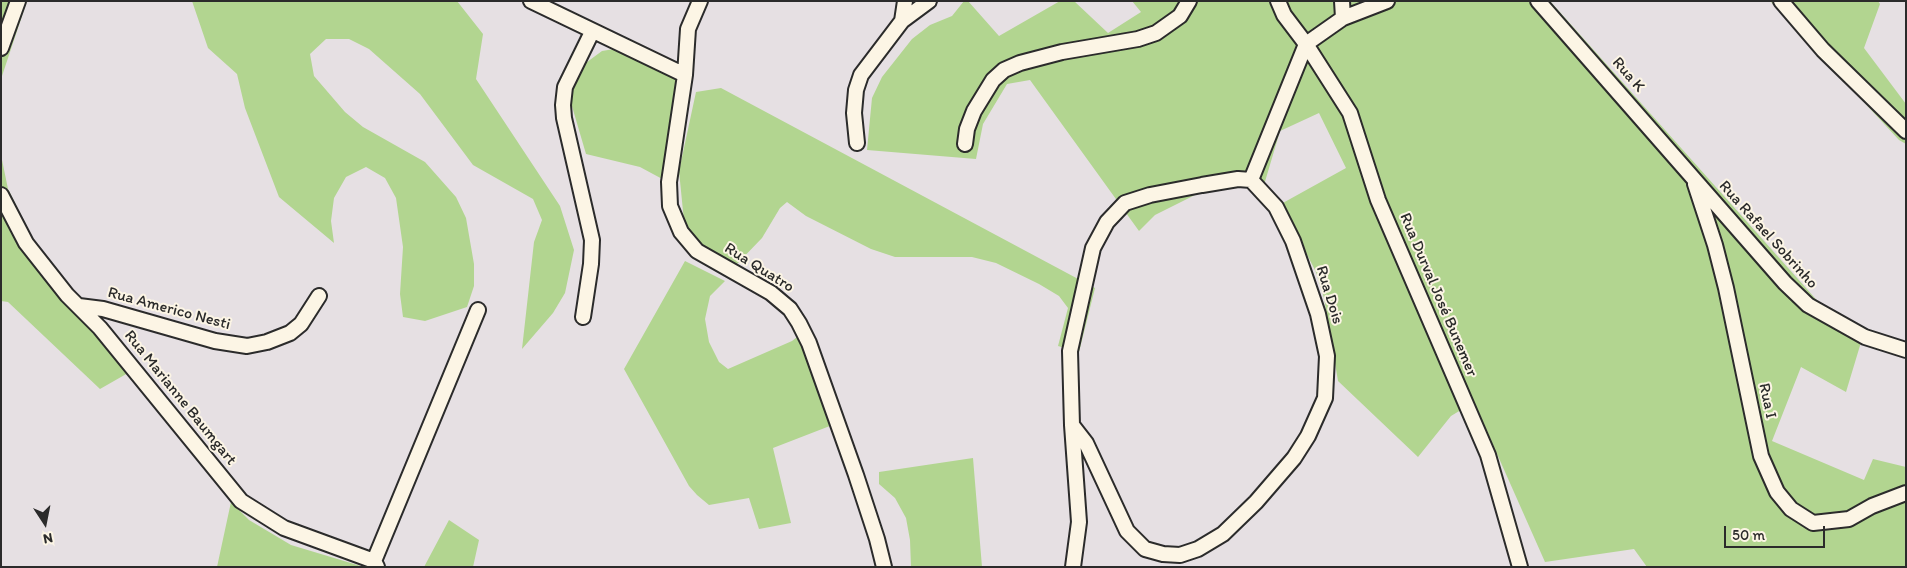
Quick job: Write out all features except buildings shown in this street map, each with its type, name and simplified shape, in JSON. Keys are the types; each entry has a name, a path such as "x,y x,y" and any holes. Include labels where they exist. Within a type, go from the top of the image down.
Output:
{"street":[{"path":"1,48 18,1"},
{"path":"531,1 592,32 685,75"},
{"name":"Rua Quatro","path":"700,1 688,29 685,75 669,182 670,206 674,219 687,241 697,251 771,293 790,309 799,323 809,343 844,440 877,539 884,567"},
{"path":"902,21 905,1"},
{"path":"857,144 854,112 856,90 861,75 902,21 929,1"},
{"path":"965,144 967,130 974,111 992,80 1004,70 1062,52 1138,39 1156,34 1180,16 1189,1"},
{"name":"Rua Durval José Bunemer","path":"1278,1 1284,15 1306,44 1350,113 1378,200 1488,455 1520,567"},
{"path":"1342,1 1343,18"},
{"path":"1073,567 1079,522 1072,425 1070,350 1093,248 1107,222 1125,203 1150,195 1238,179 1251,180 1306,44 1343,18 1388,1"},
{"name":"Rua K","path":"1538,1 1691,174"},
{"path":"1781,1 1823,50 1906,131"},
{"path":"584,317 592,240 564,118 563,105 565,87 592,32"},
{"name":"Rua Rafael Sobrinho","path":"1691,174 1786,283 1808,305 1865,336 1906,350"},
{"name":"Rua I","path":"1691,174 1715,245 1760,456 1777,492 1792,509 1813,522 1849,519 1872,506 1906,493"},
{"name":"Rua Dois","path":"1072,425 1086,443 1127,531 1145,550 1163,554 1180,554 1198,549 1223,534 1256,502 1294,458 1308,436 1325,398 1327,356 1318,314 1293,241 1276,207 1251,180"},
{"name":"Rua Marianne Baumgart","path":"1,195 26,243 100,328 241,501 284,528 375,564"},
{"name":"Rua Americo Nesti","path":"79,306 103,309 215,342 247,346 268,342 290,333 302,324 319,296"},
{"path":"375,564 478,310"}],"green space":[{"path":"1,1 27,1 1,79"},
{"path":"192,1 457,1 483,34 476,79 560,206 574,250 565,293 553,313 522,349 534,242 542,220 533,199 473,165 420,94 369,49 349,39 326,39 310,54 314,76 345,112 363,127 425,162 456,197 466,218 474,264 474,286 467,307 425,321 403,317 400,294 403,247 396,198 385,178 366,167 346,177 334,198 331,221 334,243 279,197 245,108 237,74 208,48"},
{"path":"964,1 968,1 999,36 1060,1 1074,1 1108,33 1141,12 1132,1 1550,1 1822,306 1862,339 1846,392 1801,367 1772,441 1864,480 1873,459 1906,467 1906,567 1647,567 1634,549 1545,562 1474,402 1451,416 1418,457 1338,381 1324,298 1316,272 1281,204 1346,168 1319,113 1280,131 1264,185 1242,183 1197,194 1155,215 1139,231 1030,80 1007,84 983,124 976,159 867,150 872,98 882,77 912,39 930,25 952,16"},
{"path":"1770,1 1878,1 1880,4 1864,48 1906,104 1906,144 1899,140"},
{"path":"614,49 635,50 665,68 682,84 666,181 640,167 586,154 569,96 575,74 583,65 602,51"},
{"path":"721,88 1095,288 1079,352 1058,346 1068,308 1059,296 1039,284 996,263 972,257 895,257 871,249 806,216 787,202 780,208 762,238 736,265 715,255 696,240 684,221 679,171 696,92"},
{"path":"1,155 8,189 33,239 128,373 100,389 8,302 1,301"},
{"path":"685,261 725,281 710,296 705,319 709,342 719,362 728,369 792,341 801,334 835,424 773,448 791,523 759,529 749,498 709,505 697,495 689,486 624,369"},
{"path":"973,458 982,567 911,567 910,540 906,518 895,498 879,484 879,472"},
{"path":"231,502 249,520 291,545 364,567 217,567"},
{"path":"449,520 479,540 473,567 424,567"}]}
